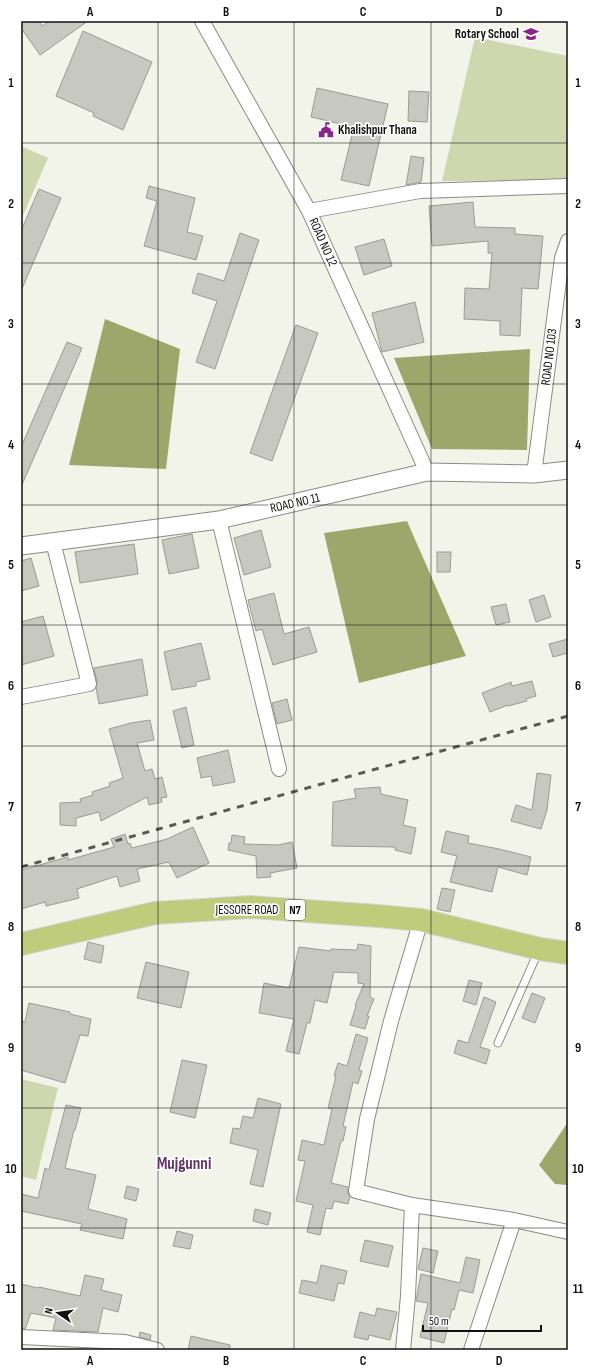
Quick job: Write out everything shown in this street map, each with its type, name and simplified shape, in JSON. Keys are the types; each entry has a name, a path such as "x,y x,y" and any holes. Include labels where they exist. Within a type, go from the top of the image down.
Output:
{"highway":[{"name":"JESSORE ROAD","path":"21,944 155,913 251,908 421,920 540,949 568,953"}],"street":[{"name":"ROAD NO 12","path":"202,21 309,210 427,472"},
{"path":"309,210 420,191 568,186"},
{"name":"ROAD NO 103","path":"534,474 562,258 568,241"},
{"name":"ROAD NO 11","path":"21,546 219,520 427,472 534,474 568,470"},
{"path":"219,520 279,769"},
{"path":"21,697 89,684 53,542"},
{"path":"421,920 390,1021 367,1118 356,1191 412,1205 514,1220 568,1232"},
{"path":"403,1350 408,1296 412,1205"},
{"path":"471,1350 514,1220"},
{"path":"21,1337 125,1342 157,1350"}],"lane":[{"path":"498,1043 540,949"}],"shaded area":[{"path":"475,37 568,56 568,180 442,181"},
{"path":"21,146 48,158 21,220"},
{"path":"105,319 180,349 166,469 69,465"},
{"path":"530,349 527,450 432,449 394,358"},
{"path":"407,521 466,656 359,683 324,533"},
{"path":"21,1079 58,1088 36,1180 21,1176"},
{"path":"568,1122 568,1185 555,1184 539,1165"}],"building":[{"path":"21,21 39,21 42,26 50,21 88,21 40,55 21,28"},
{"path":"83,31 152,62 123,130 93,116 94,113 56,96"},
{"path":"317,88 388,104 369,186 341,180 354,127 311,117"},
{"path":"409,91 429,92 427,122 408,121"},
{"path":"411,156 424,158 421,182 406,185"},
{"path":"149,186 195,198 187,232 203,236 196,260 144,246 157,201 146,198"},
{"path":"39,189 61,198 21,291 21,231"},
{"path":"473,202 475,227 515,228 515,234 543,236 538,289 522,288 520,336 500,335 500,321 464,319 465,288 489,289 492,253 488,253 488,241 432,246 429,206"},
{"path":"240,233 259,240 215,369 196,362 217,301 192,293 198,273 224,281"},
{"path":"384,239 392,266 364,275 355,247"},
{"path":"415,302 424,342 382,352 372,313"},
{"path":"296,325 318,333 272,461 250,453"},
{"path":"67,342 82,348 21,487 21,447"},
{"path":"261,530 271,567 244,575 234,538"},
{"path":"192,534 199,568 169,574 162,540"},
{"path":"134,544 138,574 80,583 75,552"},
{"path":"437,552 451,552 450,572 437,572"},
{"path":"31,558 39,586 21,591 21,561"},
{"path":"274,593 284,634 309,627 317,652 273,665 262,629 256,631 248,600"},
{"path":"544,595 551,617 536,622 529,600"},
{"path":"506,604 510,622 496,625 491,607"},
{"path":"43,616 54,656 21,665 21,622"},
{"path":"568,639 568,653 553,657 549,644"},
{"path":"201,643 210,679 196,682 196,686 172,690 164,652"},
{"path":"142,659 148,695 99,704 94,668"},
{"path":"532,681 536,696 526,699 527,701 508,705 490,712 482,693 511,682 512,686"},
{"path":"287,699 292,720 277,724 272,703"},
{"path":"186,707 194,745 182,748 173,711"},
{"path":"150,720 154,740 137,743 145,771 152,769 155,779 162,777 167,797 161,798 162,802 149,805 147,797 101,821 99,812 76,818 76,826 60,825 60,803 81,802 80,799 93,795 92,792 110,786 109,783 123,778 109,729"},
{"path":"228,750 235,782 213,786 211,776 201,778 197,758"},
{"path":"537,773 551,775 547,810 541,829 511,821 516,805 532,810"},
{"path":"380,787 381,794 408,800 403,825 416,828 411,854 395,850 395,847 332,846 333,802 356,798 354,789"},
{"path":"193,827 209,863 177,878 169,862 137,869 140,881 120,887 117,876 77,889 79,898 46,906 45,902 21,909 21,870 68,857 68,860 114,847 111,839 125,834 128,844 130,843 132,848 167,839"},
{"path":"446,831 469,836 468,843 531,857 527,875 498,867 492,892 450,882 457,856 441,852"},
{"path":"232,835 245,837 244,844 278,845 292,842 297,868 270,873 271,877 257,878 256,856 228,850"},
{"path":"442,888 455,890 450,912 437,909"},
{"path":"88,942 104,946 101,963 84,959"},
{"path":"358,944 371,946 370,997 374,999 367,1016 369,1016 365,1029 350,1025 356,1006 355,1005 364,984 358,983 358,973 334,972 327,1003 315,1000 310,1023 307,1023 299,1054 286,1051 294,1019 259,1013 264,983 289,988 299,947 331,951 331,949 357,950"},
{"path":"146,962 189,972 181,1008 137,998"},
{"path":"469,980 482,983 476,1005 463,1001"},
{"path":"532,993 545,998 535,1023 522,1018"},
{"path":"484,997 496,1002 480,1047 490,1050 486,1064 454,1053 458,1040 468,1043"},
{"path":"29,1003 70,1012 70,1014 91,1019 88,1036 80,1035 65,1083 21,1070 21,1021 25,1022"},
{"path":"356,1034 368,1038 359,1070 362,1071 358,1084 353,1082 343,1126 346,1127 343,1141 341,1141 331,1183 348,1187 348,1193 350,1196 348,1204 334,1201 332,1209 326,1208 320,1235 307,1232 313,1205 296,1201 305,1161 298,1160 302,1140 324,1145 332,1109 328,1108 336,1076 334,1076 338,1063 347,1066"},
{"path":"182,1060 207,1065 195,1118 170,1112"},
{"path":"258,1098 281,1104 263,1187 250,1184 258,1150 230,1143 233,1128 240,1129 243,1116 253,1118"},
{"path":"66,1105 81,1108 65,1168 96,1175 88,1209 127,1219 123,1239 80,1230 82,1224 21,1211 21,1194 38,1198 45,1168 49,1170"},
{"path":"127,1186 139,1189 136,1201 124,1198"},
{"path":"255,1209 271,1213 268,1225 253,1221"},
{"path":"177,1231 193,1235 190,1249 173,1246"},
{"path":"365,1240 393,1246 388,1267 360,1261"},
{"path":"423,1248 438,1251 433,1273 418,1269"},
{"path":"466,1257 480,1260 473,1293 459,1290 454,1310 452,1309 444,1343 420,1337 428,1303 416,1301 421,1274 460,1283"},
{"path":"321,1265 347,1271 344,1284 338,1283 334,1301 299,1293 302,1280 317,1283"},
{"path":"85,1275 104,1279 101,1290 122,1295 118,1312 103,1308 98,1332 53,1330 56,1318 31,1313 25,1329 21,1329 21,1284 80,1296"},
{"path":"377,1308 397,1312 390,1340 369,1335 368,1340 354,1337 360,1312 375,1316"},
{"path":"140,1332 151,1335 150,1340 139,1337"},
{"path":"191,1336 230,1345 230,1350 188,1350"}],"railway":[{"path":"21,867 568,716"}],"place":[{"name":"Rotary School","path":"531,34"},
{"name":"Khalishpur Thana","path":"326,130"}],"district":[{"name":"Mujgunni","path":"184,1164"}]}
